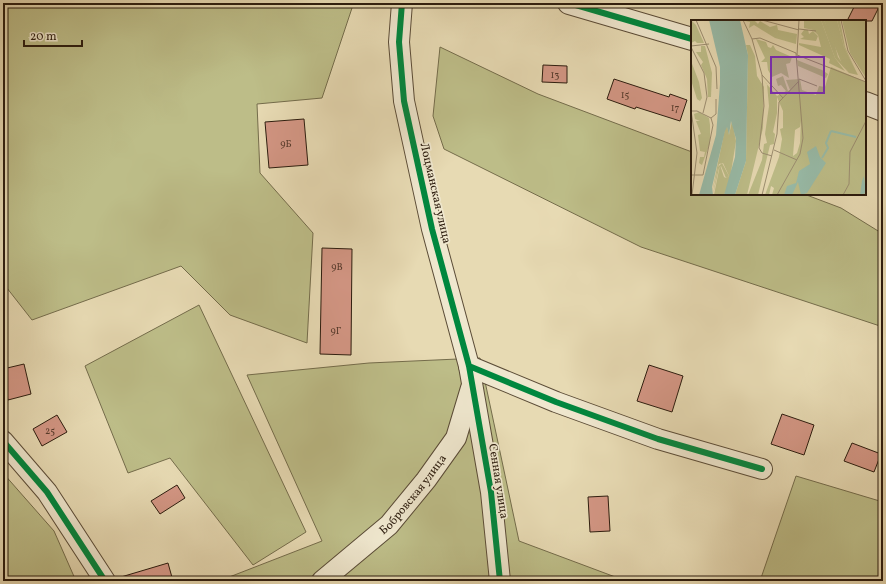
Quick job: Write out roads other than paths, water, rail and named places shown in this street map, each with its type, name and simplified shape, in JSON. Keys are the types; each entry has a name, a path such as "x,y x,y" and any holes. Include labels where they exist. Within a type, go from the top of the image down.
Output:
{"street":[{"name":"Лоцманская улица","path":"402,3 399,42 404,101 432,229 470,375"},
{"path":"569,3 691,39"},
{"path":"866,103 883,110"},
{"path":"470,375 556,402 658,439 762,469"},
{"name":"Бобровская улица","path":"322,581 389,525 426,480 456,438 470,375"},
{"name":"Сенная улица","path":"470,375 491,492 500,581"},
{"path":"3,441 47,492 105,581"}]}
